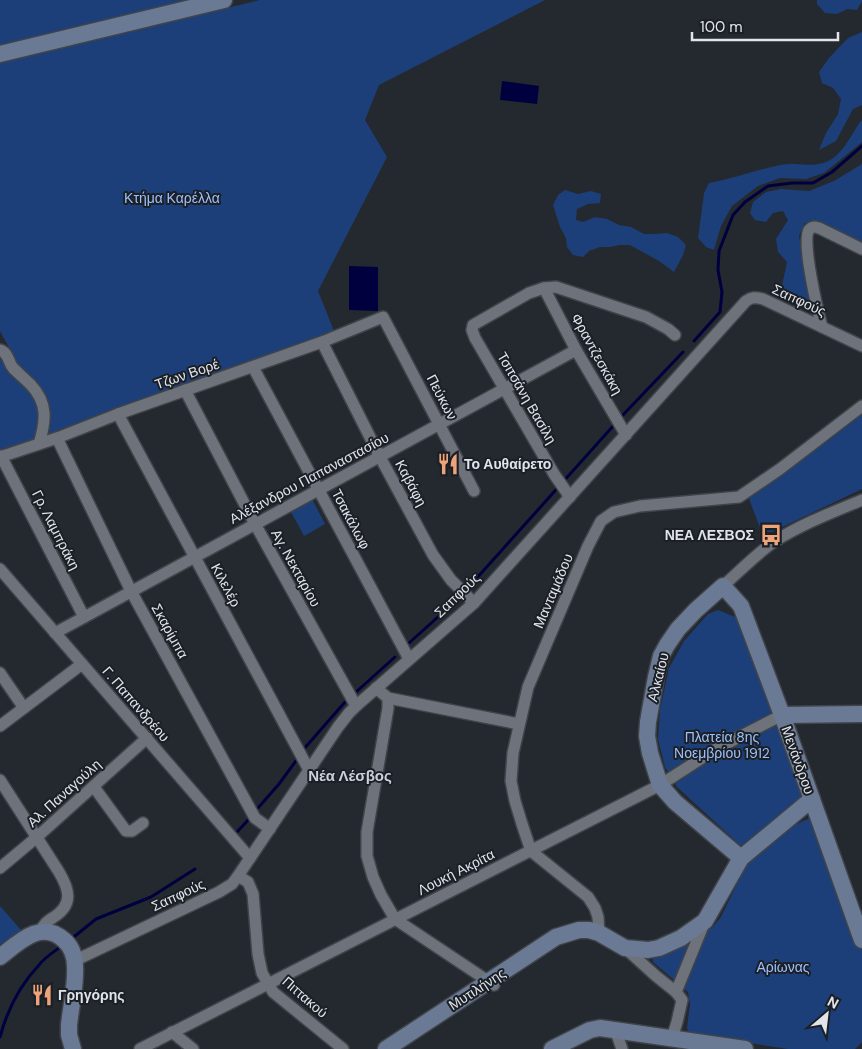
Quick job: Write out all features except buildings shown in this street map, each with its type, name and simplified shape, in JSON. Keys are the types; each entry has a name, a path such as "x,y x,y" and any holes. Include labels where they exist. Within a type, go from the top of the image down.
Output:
{"street":[{"path":"0,54 224,0"},
{"path":"822,327 811,278 807,243 808,230 815,226 862,249"},
{"path":"544,288 556,287 646,317 662,325 675,335"},
{"name":"Τσιτσάνη Βασίλη","path":"544,288 528,293 476,323 472,330 504,389 554,474 568,494"},
{"name":"Φραντζεσκάκη","path":"544,288 576,350 626,435"},
{"name":"Σαπφούς","path":"73,955 219,892 232,884 344,719 376,688 474,603 568,494 626,435 751,297 762,299 862,346"},
{"name":"Τζων Βορέ","path":"0,456 57,438 118,414 322,342 383,317"},
{"name":"Πεύκων","path":"383,317 474,491"},
{"name":"Καβάφη","path":"322,342 433,555 451,580 474,603"},
{"path":"0,350 7,355 10,364 41,398 44,406 44,416 39,444"},
{"name":"Αλέξανδρου Παπαναστασίου","path":"55,633 576,350"},
{"name":"Τσακάλωφ","path":"253,367 409,659"},
{"name":"Αγ. Νεκταρίου","path":"185,390 255,524 356,706"},
{"name":"Μανταμάδου","path":"531,851 517,809 511,781 512,753 528,687 588,546 601,521 614,512 640,506 739,497 780,470 862,406"},
{"name":"Κιλελέρ","path":"118,414 309,770"},
{"name":"Σκαρίμπα","path":"57,438 131,591 255,818 270,829"},
{"name":"Γρ. Λαμπράκη","path":"0,456 84,617"},
{"name":"Αλκαίου","path":"741,858 675,802 660,785 647,736 658,666 667,645 678,630 696,610 746,565 776,541 815,520 862,500"},
{"name":"Γ. Παπανδρέου","path":"0,569 4,582 55,633 250,858"},
{"name":"Μενάνδρου","path":"723,586 741,606 862,940"},
{"path":"0,726 82,664"},
{"path":"0,673 24,708"},
{"path":"376,688 388,698 519,724"},
{"path":"388,698 388,708 367,832 367,856 373,877 380,895 396,919 492,984"},
{"path":"782,715 862,714"},
{"name":"Λουκή Ακρίτα","path":"140,1049 660,785 716,749 782,715"},
{"name":"Αλ. Παναγούλη","path":"0,868 37,838 147,738"},
{"path":"0,780 67,887 68,901 65,908 45,924 41,932"},
{"path":"94,787 126,831 132,831 143,823"},
{"path":"676,992 705,921 741,858 812,800"},
{"path":"531,851 588,898 595,908 598,917 599,933 625,948 676,992 682,1000 678,1022 672,1038"},
{"name":"Πιττακού","path":"238,876 248,882 253,894 258,954 262,973 268,984 273,992 343,1049"},
{"path":"625,948 648,950 659,948 681,938 705,921"},
{"name":"Μυτιλήνης","path":"399,1049 556,938 579,930 599,933"},
{"path":"0,957 26,937 41,932 53,933 66,942 73,955 75,977 69,1025 69,1035 73,1049"},
{"name":"Μυτιλήνης","path":"386,1049 492,984"},
{"path":"552,1049 590,1030 600,1028 745,1049"},
{"path":"615,1029 622,1049"},
{"path":"172,1032 193,1049"}],"green space":[{"path":"0,0 187,0 0,45"},
{"name":"Κτήμα Καρέλλα","path":"260,0 545,0 379,85 365,120 387,157 318,291 334,331 0,454 0,353 11,351 0,331 0,62"},
{"path":"817,0 862,1 857,10 847,9 837,14 825,13 817,4"},
{"path":"862,32 862,105 853,109 836,141 819,150 826,133 838,114 841,99 833,88 822,83 819,72 848,38"},
{"path":"862,121 862,142 824,173 806,179 780,178 758,186 732,206 721,226 714,250 706,247 698,238 704,193 709,183 780,165 814,165 826,162 837,155"},
{"path":"862,164 862,243 816,221 805,223 799,236 808,280 809,301 797,302 790,300 781,290 787,262 778,252 776,239 788,220 783,211 773,213 766,222 755,220 750,213 753,202 766,192 781,189 809,191 834,181"},
{"path":"565,190 578,194 591,191 601,194 600,203 588,204 577,209 576,220 583,222 595,217 607,219 619,225 631,227 644,234 667,233 678,237 686,245 674,272 659,261 630,245 600,247 589,251 583,257 573,255 567,247 566,238 560,227 553,205 558,195"},
{"path":"862,414 862,489 772,532 764,532 759,525 749,499 753,494"},
{"path":"312,499 325,524 304,536 290,510"},
{"name":"Πλατεία 8ης Νοεμβρίου 1912","path":"718,610 740,619 804,794 741,846 677,787 665,767 658,739 660,710 669,668 684,641 708,614"},
{"name":"Αρίωνας","path":"810,818 817,824 862,950 862,1042 855,1049 788,1049 690,1034 687,1028 690,1004 688,992 653,962 653,956 692,935 712,928 721,917 749,859 788,828"},
{"path":"0,906 21,930 0,945"}],"shaded area":[{"path":"502,81 539,86 537,104 500,100"},
{"path":"349,266 378,267 378,311 349,310"}],"waterway":[{"path":"694,341 720,312 722,292 718,270 719,251 733,215 745,202 768,186 813,183 832,172 862,146"},
{"path":"622,416 683,352"},
{"path":"467,589 614,425"},
{"path":"409,643 458,599"},
{"path":"356,692 395,657"},
{"path":"303,750 345,702"},
{"path":"258,808 298,758"},
{"path":"237,832 249,819"},
{"path":"70,940 96,919 151,897 195,869"},
{"path":"0,1037 10,1008 26,981 44,959 63,945"}],"place":[{"name":"Το Αυθαίρετο","path":"448,464"},
{"name":"ΝΕΑ ΛΕΣΒΟΣ","path":"771,535"},
{"name":"Γρηγόρης","path":"42,995"}],"district":[{"name":"Νέα Λέσβος","path":"350,776"}]}
